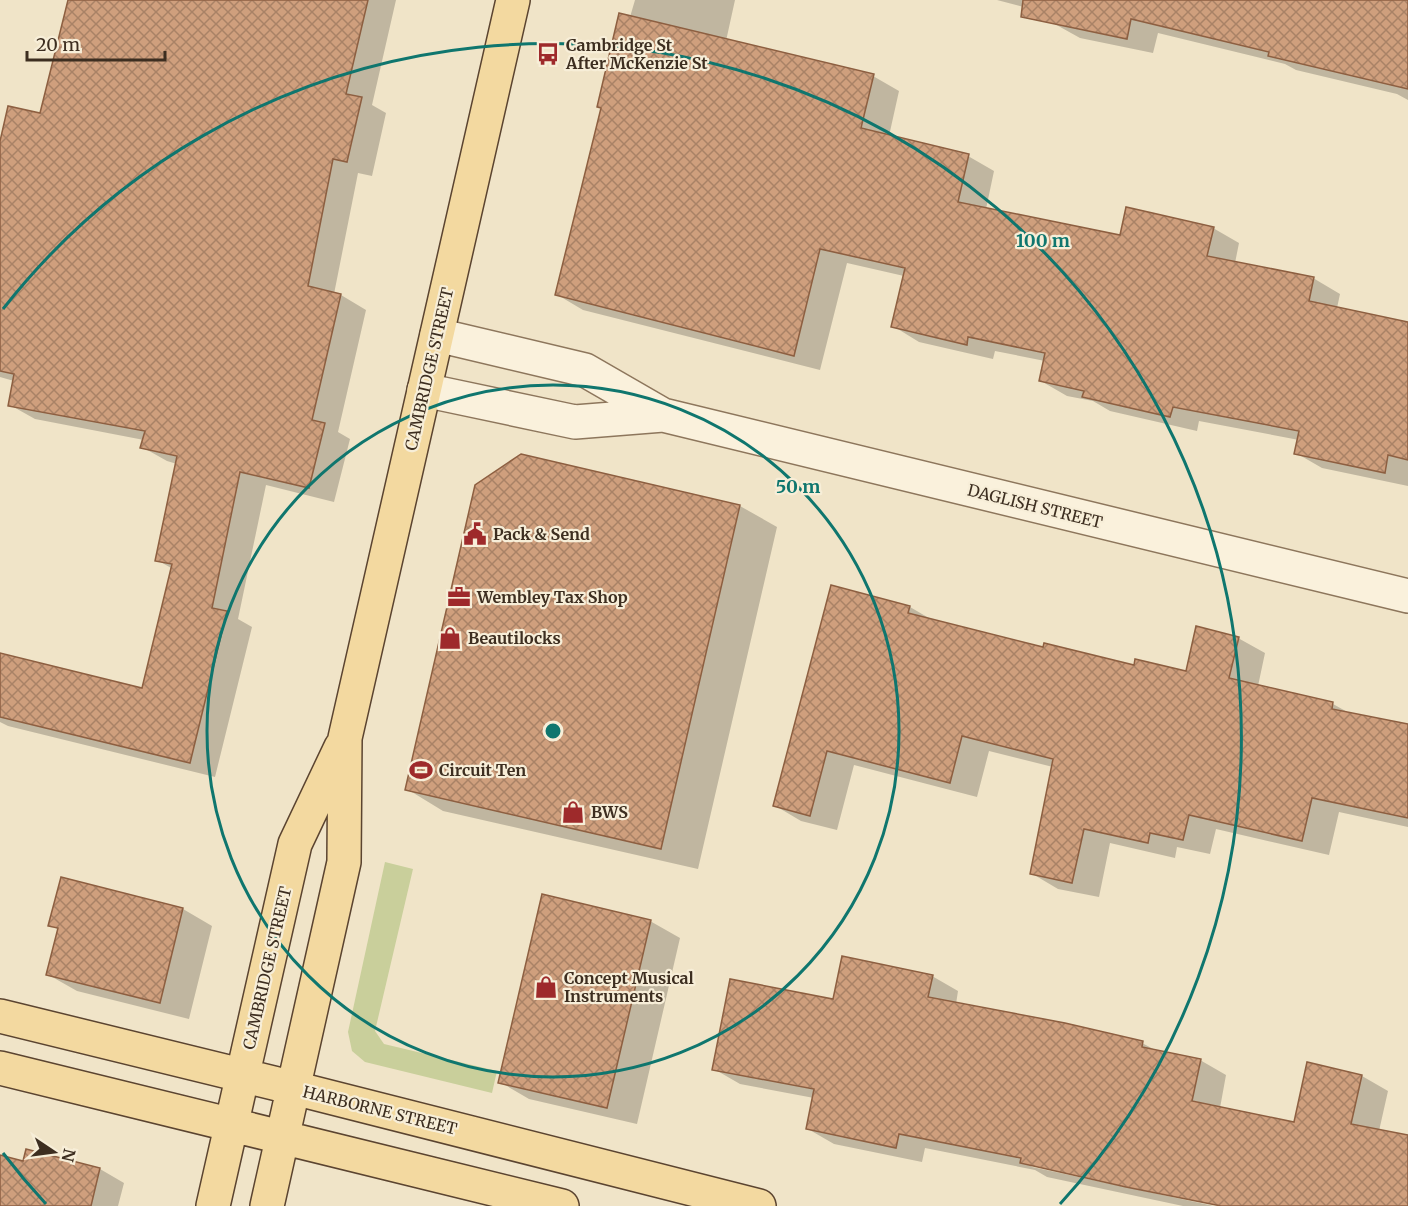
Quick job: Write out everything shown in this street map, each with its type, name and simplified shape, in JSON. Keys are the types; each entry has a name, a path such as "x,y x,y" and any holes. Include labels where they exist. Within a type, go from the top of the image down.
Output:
{"main road":[{"name":"CAMBRIDGE STREET","path":"267,1206 344,862 345,738 513,0"},
{"name":"CAMBRIDGE STREET","path":"213,1206 295,844 345,738"},
{"name":"HARBORNE STREET","path":"0,1016 759,1206"},
{"path":"0,1068 562,1206"}],"street":[{"name":"DAGLISH STREET","path":"437,334 585,370 663,416 1408,596"},
{"name":"DAGLISH STREET","path":"424,390 575,422 663,416"}],"green space":[{"path":"385,862 413,869 375,1031 384,1044 497,1071 492,1093 365,1062 352,1051 348,1032"}],"building":[{"path":"68,0 368,0 346,94 362,97 347,162 333,159 308,286 341,294 312,420 325,423 309,488 240,472 212,608 227,611 190,763 0,717 0,653 142,688 172,564 155,561 177,456 140,448 145,431 8,406 14,374 0,371 0,141 8,106 40,113"},
{"path":"1023,0 1408,0 1408,89 1268,56 1269,52 1131,19 1127,39 1021,17"},
{"path":"619,13 874,74 861,128 969,154 958,202 1120,235 1126,207 1214,227 1207,256 1314,277 1309,301 1408,322 1408,460 1388,455 1385,473 1294,454 1299,431 1173,407 1170,417 1082,397 1084,391 1039,381 1045,353 968,337 967,345 891,327 905,268 820,249 794,356 555,295 601,108 597,107"},
{"path":"521,454 740,505 661,849 405,790 475,485"},
{"path":"831,585 910,606 908,613 1043,647 1044,643 1134,665 1135,659 1186,671 1196,626 1239,637 1229,678 1333,702 1332,709 1408,724 1408,818 1312,798 1302,841 1189,815 1183,840 1150,833 1148,843 1084,829 1072,883 1030,874 1053,759 962,736 950,783 827,751 810,816 773,806"},
{"path":"61,877 183,908 160,1003 46,975 58,928 48,926"},
{"path":"542,894 651,920 607,1108 498,1083"},
{"path":"842,956 933,975 928,997 1065,1023 1143,1041 1142,1047 1201,1059 1192,1101 1294,1122 1307,1062 1362,1075 1351,1124 1408,1135 1408,1206 1221,1206 1020,1163 1021,1158 899,1134 896,1148 806,1129 814,1089 712,1070 730,979 833,999"},
{"path":"26,1149 100,1168 91,1206 0,1206 0,1155 23,1161"}],"place":[{"name":"Cambridge St After McKenzie St","path":"548,54"},
{"name":"Pack & Send","path":"475,534"},
{"name":"Wembley Tax Shop","path":"459,597"},
{"name":"Beautilocks","path":"450,638"},
{"name":"Circuit Ten","path":"421,770"},
{"name":"BWS","path":"573,812"},
{"name":"Concept Musical Instruments","path":"546,987"}]}
